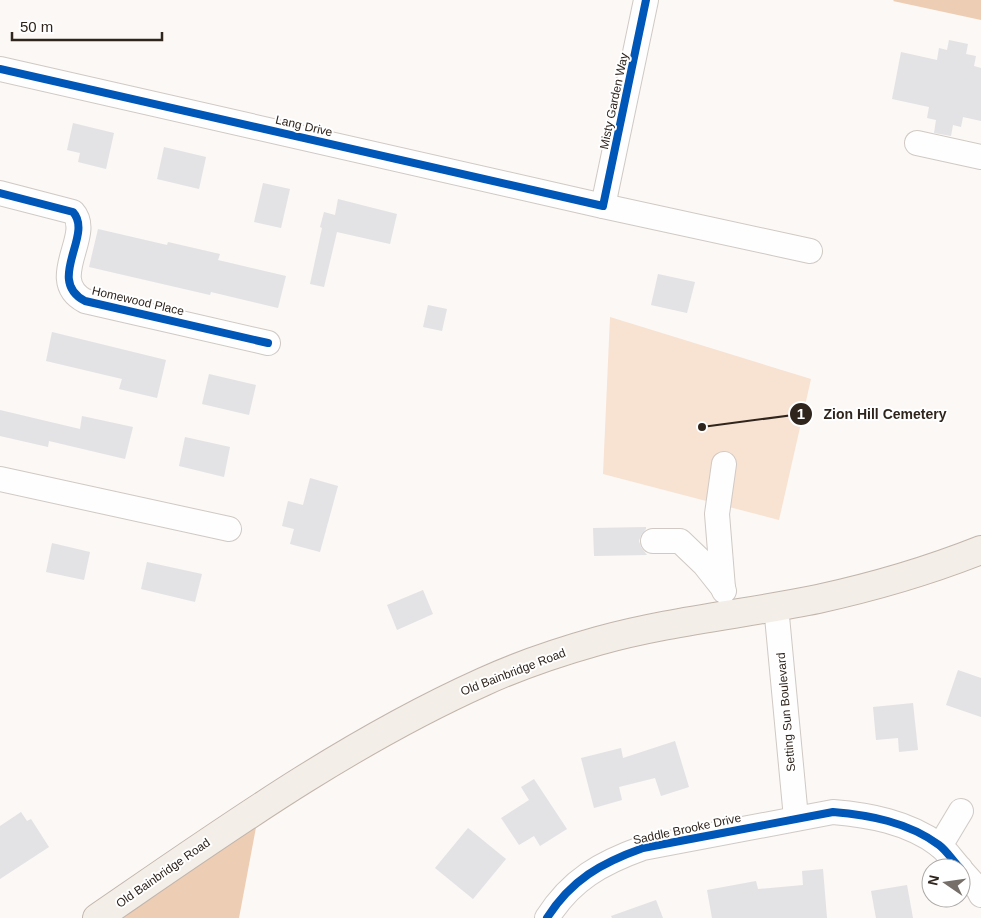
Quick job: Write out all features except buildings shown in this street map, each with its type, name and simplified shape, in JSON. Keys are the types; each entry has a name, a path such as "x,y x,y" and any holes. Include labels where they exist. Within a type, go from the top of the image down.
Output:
{"main road":[{"name":"Old Bainbridge Road","path":"97,918 230,826 324,768 424,710 476,685 541,659 600,641 662,626 818,599 903,578 981,550"}],"street":[{"name":"Misty Garden Way","path":"603,206 646,0"},
{"name":"Lang Drive","path":"0,69 810,251"},
{"path":"917,143 981,157"},
{"name":"Homewood Place","path":"0,192 73,212 78,217 78,230 68,276 71,290 76,297 85,301 268,343"},
{"path":"724,464 716,514 723,588 728,614"},
{"path":"0,479 228,529"},
{"path":"653,541 680,541 704,564 723,588"},
{"name":"Setting Sun Boulevard","path":"776,606 796,818"},
{"path":"940,846 961,811"},
{"name":"Saddle Brooke Drive","path":"547,918 558,901 574,885 592,871 615,858 642,848 832,812 861,814 892,822 925,836 940,846 950,858"},
{"name":"Saddle Brooke Drive","path":"971,881 981,895"}],"shaded area":[{"path":"981,0 981,20 893,1"},
{"path":"610,317 811,379 779,520 603,474"},
{"path":"257,822 239,918 116,918"}],"cycle path":[{"path":"0,69 603,206 646,0"},
{"path":"0,193 73,212 78,222 78,233 69,270 69,281 74,292 85,301 268,343"},
{"path":"547,918 566,893 588,874 614,860 643,848 833,812 860,815 901,825 927,837 945,850 952,858"}],"place":[{"name":"Zion Hill Cemetery","path":"702,427"}]}
